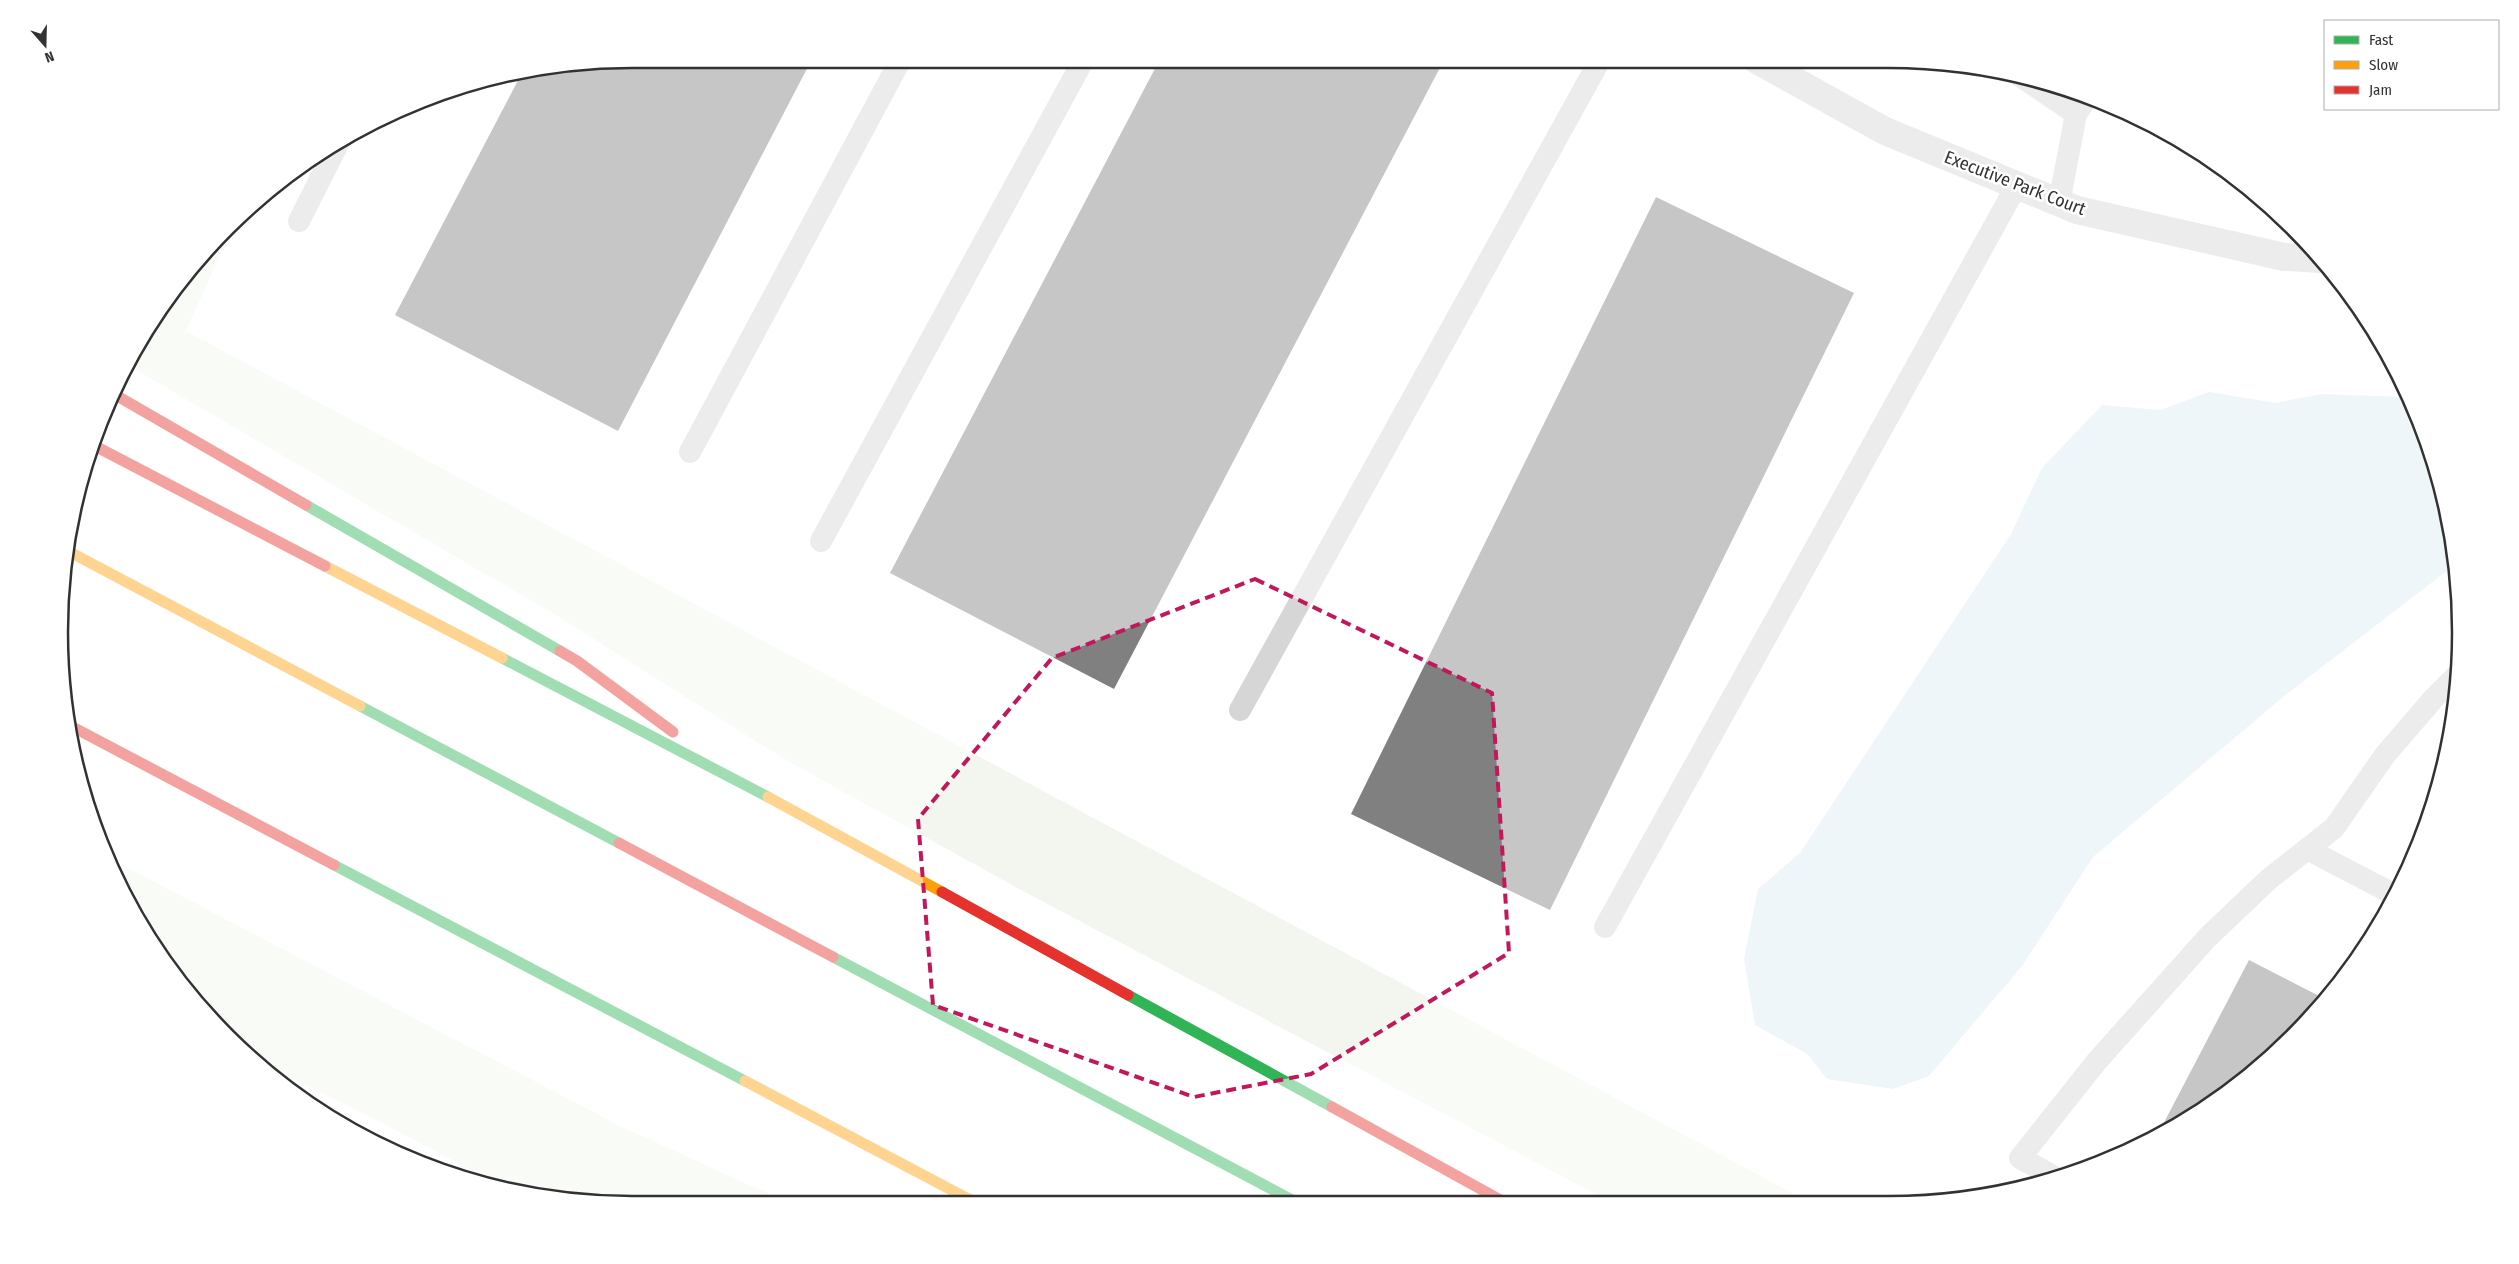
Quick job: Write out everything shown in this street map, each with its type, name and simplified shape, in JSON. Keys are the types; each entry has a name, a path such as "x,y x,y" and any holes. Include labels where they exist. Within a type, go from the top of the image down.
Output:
{"highway":[{"path":"119,397 577,661 741,782"},
{"path":"98,448 741,782 1493,1196"},
{"path":"73,554 1285,1196"},
{"path":"76,729 963,1196"}],"street":[{"name":"Executive Park Court","path":"1768,68 1885,131 2077,210 2284,257 2309,258"}],"lane":[{"path":"690,452 896,68"},
{"path":"821,541 1079,68"},
{"path":"1240,710 1596,68"},
{"path":"2057,94 2082,106 2059,203"},
{"path":"300,221 333,153"},
{"path":"1605,927 2017,186"},
{"path":"2047,1173 2020,1158 2098,1061 2208,937 2269,880 2334,828 2385,755 2449,683"},
{"path":"2307,849 2388,891"}],"highlighted area":[{"path":"1255,579 1492,693 1509,953 1311,1074 1194,1097 933,1005 918,819 1052,658"}],"shaded area":[{"path":"227,239 186,331 1798,1196 1600,1196 1023,891 784,759 559,617 133,368 163,318 184,288"},
{"path":"2209,392 2275,403 2321,394 2400,397 2422,451 2432,486 2441,522 2448,570 2288,693 2093,857 2022,966 1929,1076 1893,1089 1827,1079 1807,1054 1755,1025 1744,959 1758,889 1800,853 2011,534 2042,468 2102,405 2160,410"},
{"path":"117,862 620,1126 773,1196 595,1195 558,1192 522,1186 482,1176 278,1071 233,1031 184,976 163,946 143,914"}],"building":[{"path":"807,68 618,431 395,315 519,79 558,72 595,69"},
{"path":"1155,68 1440,68 1114,689 890,573"},
{"path":"1656,197 1854,293 1550,910 1351,814"},
{"path":"2249,960 2318,996 2286,1031 2231,1080 2163,1124"}],"traffic: fast":[{"path":"306,505 560,651"},
{"path":"502,658 768,797"},
{"path":"360,706 619,843"},
{"path":"334,865 745,1081"},
{"path":"833,957 1285,1196"},
{"path":"1128,995 1332,1107"}],"traffic: slow":[{"path":"73,554 360,706"},
{"path":"325,566 502,658"},
{"path":"768,797 942,892"},
{"path":"745,1081 963,1196"}],"traffic: jam":[{"path":"119,397 306,505"},
{"path":"98,448 325,566"},
{"path":"560,651 577,661 673,732"},
{"path":"76,729 334,865"},
{"path":"619,843 833,957"},
{"path":"942,892 1128,995"},
{"path":"1332,1107 1493,1196"}]}
